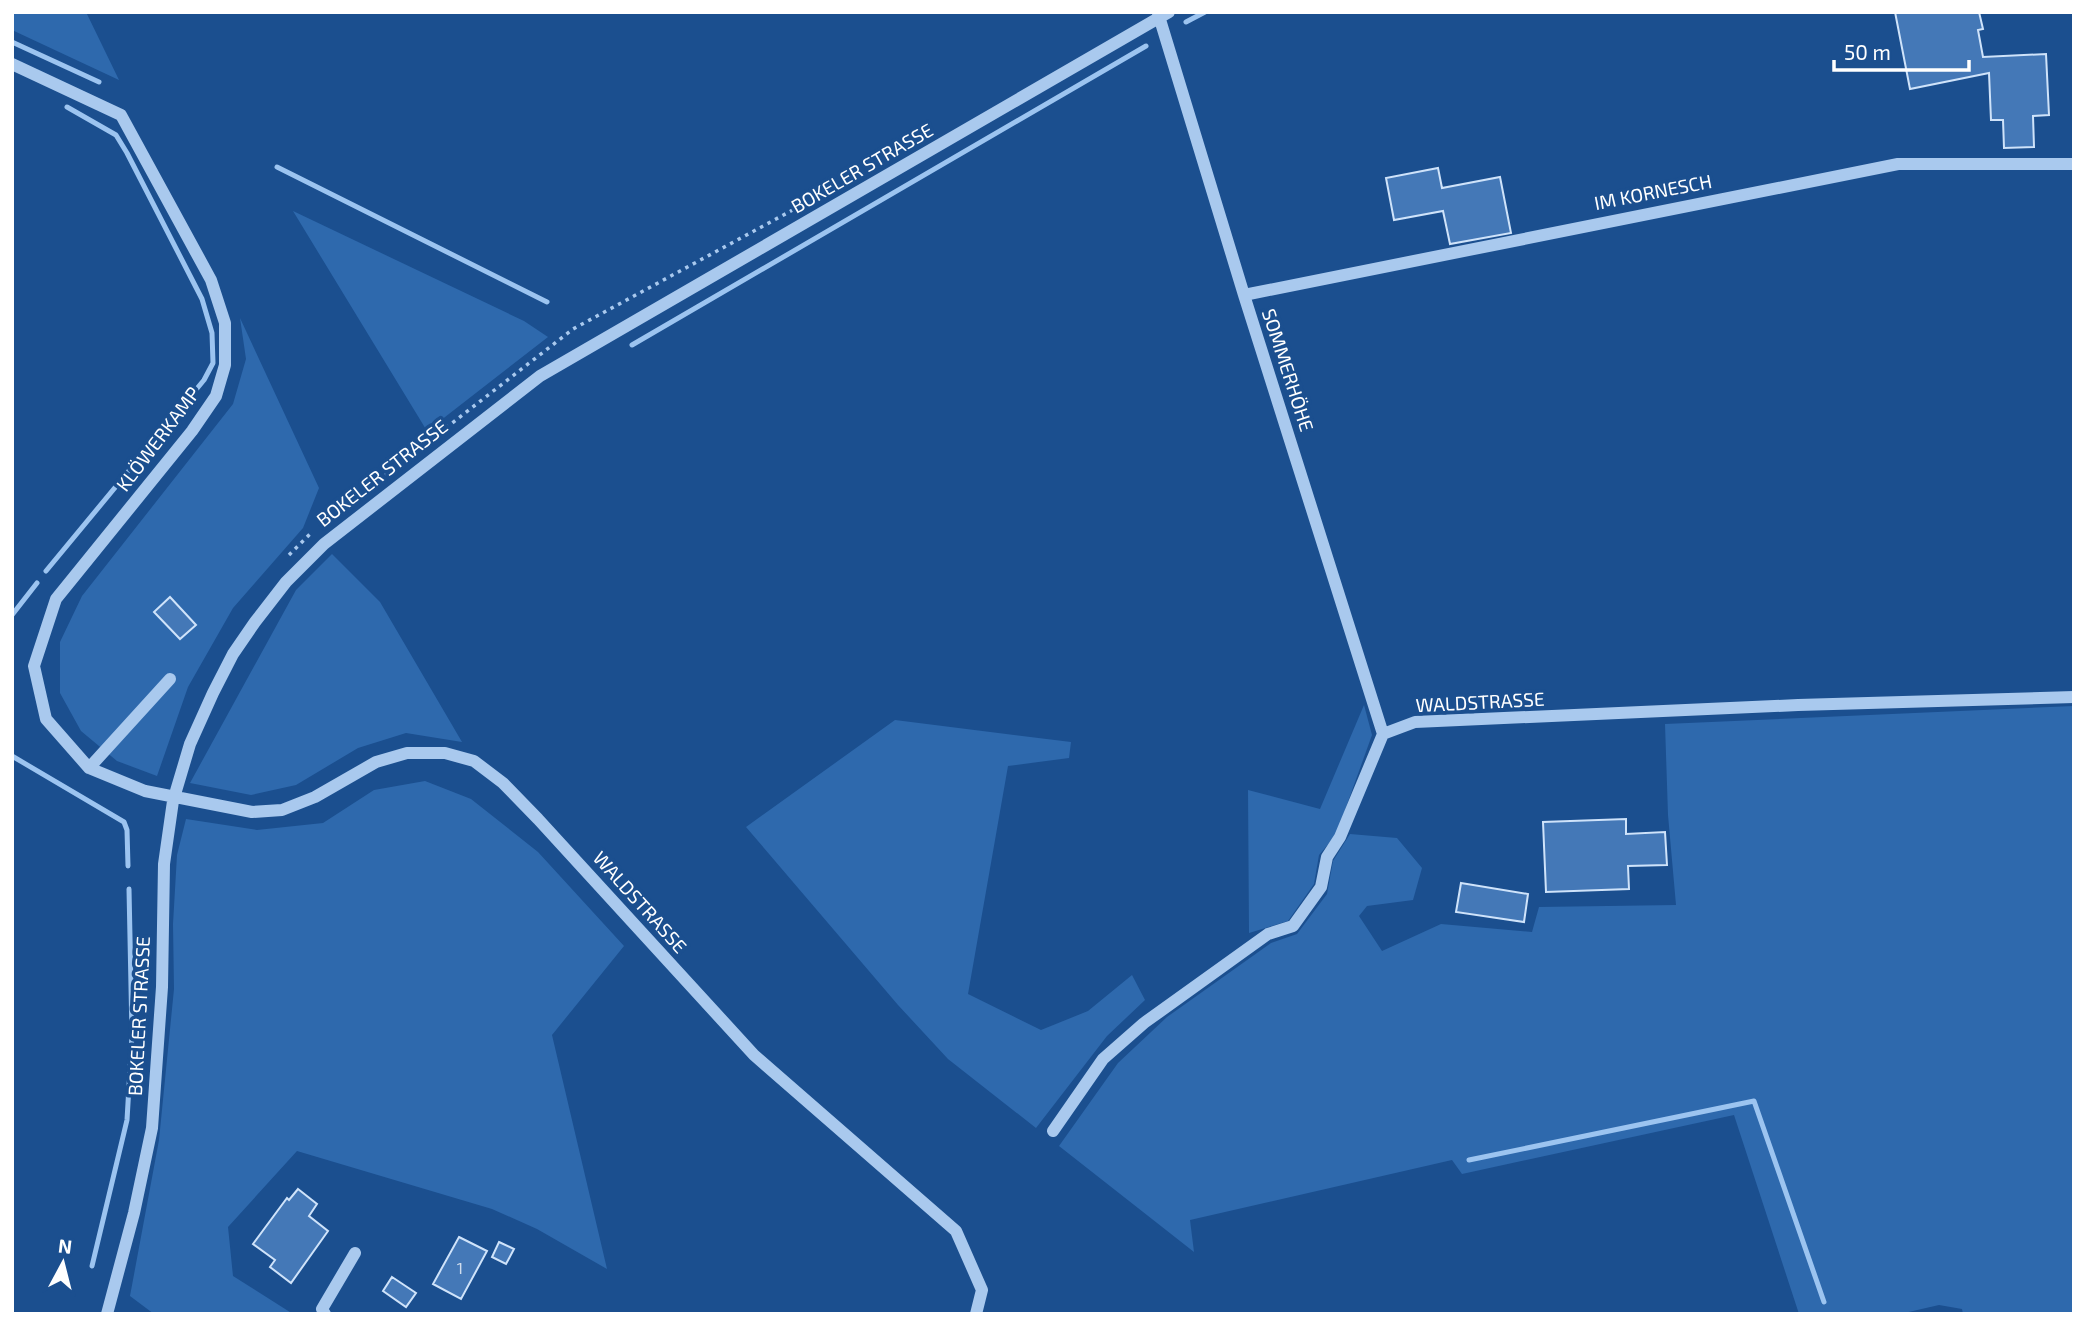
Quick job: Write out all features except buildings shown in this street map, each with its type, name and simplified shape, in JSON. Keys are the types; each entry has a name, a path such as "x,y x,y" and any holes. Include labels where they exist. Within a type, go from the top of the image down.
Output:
{"street":[{"name":"SOMMERHÖHE","path":"1162,14 1244,295 1383,734"},
{"name":"BOKELER STRASSE","path":"111,1313 152,1128 162,987 164,864 175,796 190,744 233,654 286,582 332,537 540,376 1162,14"},
{"name":"KLÖWERKAMP","path":"12,64 121,114 211,280 225,323 225,365 216,396 192,430 56,599 34,666 46,719 89,768 145,791 160,794"},
{"name":"IM KORNESCH","path":"1244,295 1898,164 2074,164"},
{"path":"89,768 170,679"},
{"name":"WALDSTRASSE","path":"1383,734 1415,722 1798,705 2074,697"},
{"path":"1053,1130 1103,1059 1144,1023 1268,934 1293,926 1321,887 1327,857 1340,837 1383,734"},
{"name":"WALDSTRASSE","path":"160,794 253,811 282,810 315,797 376,762 407,752 445,753 474,761 503,783 538,819 754,1055 956,1231 982,1290 976,1314"},
{"path":"325,1314 322,1309 355,1253"}],"path":[{"path":"573,329 816,197"}],"shaded area":[{"path":"12,12 86,12 119,80 12,30"},
{"path":"293,211 524,321 548,337 427,431"},
{"path":"240,318 319,488 303,528 233,608 188,687 157,776 117,761 81,731 60,693 60,642 82,596 233,404 246,359"},
{"path":"332,554 380,602 462,742 406,733 358,748 296,785 251,795 190,783 296,590"},
{"path":"1364,705 1372,735 1336,835 1319,855 1314,884 1288,921 1249,933 1248,790 1320,809"},
{"path":"2074,706 2074,1314 1963,1314 1962,1309 1939,1305 1900,1314 1799,1314 1734,1115 1462,1174 1452,1160 1190,1220 1194,1252 1059,1146 1118,1063 1167,1017 1271,943 1297,934 1327,894 1333,861 1350,834 1397,838 1422,868 1413,900 1367,906 1359,916 1382,951 1441,924 1532,932 1539,907 1676,905 1668,815 1665,724"},
{"path":"895,720 1071,742 1069,758 1008,766 968,994 1041,1030 1088,1011 1132,975 1145,1000 1107,1036 1036,1128 948,1059 898,1005 746,827"},
{"path":"425,781 471,799 538,852 624,946 552,1035 607,1269 537,1229 492,1209 297,1151 228,1227 233,1276 293,1314 154,1314 130,1296 159,1140 174,989 173,924 177,855 186,819 257,830 323,823 374,790"}],"waterway":[{"path":"1186,22 1205,12"},
{"path":"12,42 99,82"},
{"path":"632,345 1146,46"},
{"path":"46,571 204,380 213,363 212,333 202,299 127,153 116,135 67,107"},
{"path":"277,167 547,302"},
{"path":"12,615 37,583"},
{"path":"12,756 124,822 127,830 128,866"},
{"path":"92,1266 127,1120 132,1035 129,889"},
{"path":"1469,1160 1754,1101 1824,1302"}]}
